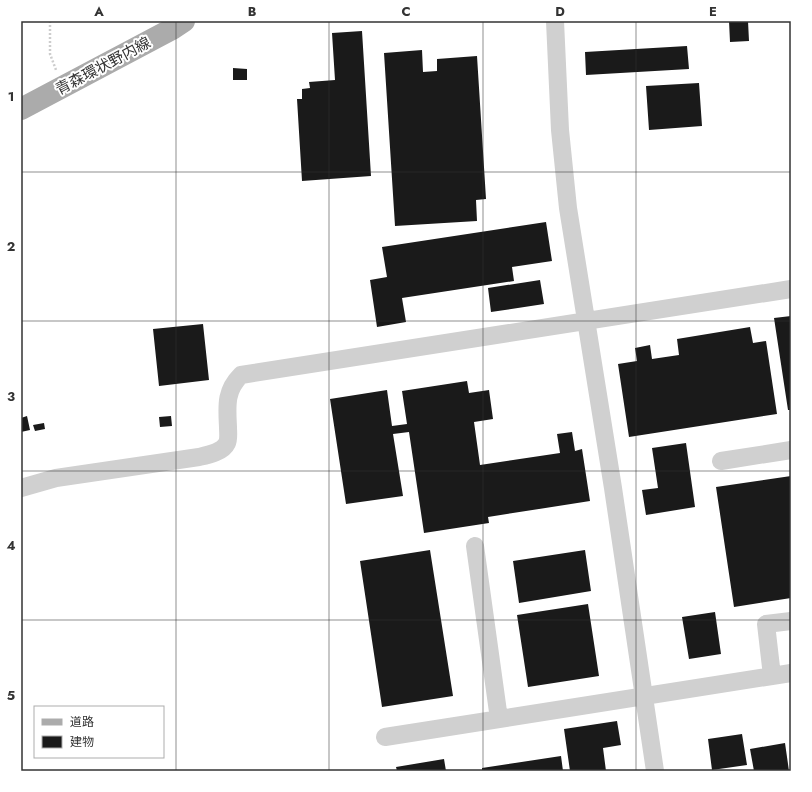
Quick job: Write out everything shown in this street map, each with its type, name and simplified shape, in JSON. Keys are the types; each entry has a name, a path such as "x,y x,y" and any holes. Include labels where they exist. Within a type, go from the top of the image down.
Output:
{"main road":[{"name":"青森環状野内線","path":"21,109 172,29 184,21"}],"street":[{"path":"555,21 560,138 568,208 613,488 655,771"},
{"path":"21,488 56,478 199,458 221,449 227,443 228,436 228,399 232,385 241,375 791,289"},
{"path":"721,461 791,450"},
{"path":"475,546 499,719"},
{"path":"772,676 766,624 791,621"},
{"path":"385,737 791,673"}],"path":[{"path":"50,21 50,54 65,86"}],"building":[{"path":"729,21 748,21 749,41 730,42"},
{"path":"362,31 371,176 302,181 297,99 302,99 302,89 310,88 309,82 335,80 332,33"},
{"path":"687,46 689,69 586,75 585,52"},
{"path":"422,50 423,72 437,71 437,59 477,56 486,199 476,200 477,221 395,226 384,53"},
{"path":"233,68 247,69 247,80 233,80"},
{"path":"699,83 702,126 649,130 646,86"},
{"path":"546,222 552,261 512,267 514,281 402,298 406,322 377,327 370,280 387,277 382,247"},
{"path":"540,280 544,304 491,312 488,288"},
{"path":"791,316 791,410 788,410 774,318"},
{"path":"203,324 209,380 159,386 153,329"},
{"path":"750,327 753,343 766,341 777,414 629,437 618,364 637,361 635,348 650,345 652,359 679,355 677,339"},
{"path":"467,381 469,393 489,390 493,419 474,422 480,465 560,453 557,434 572,432 575,451 582,449 590,501 488,517 489,523 424,533 409,432 393,434 403,496 346,504 330,399 387,390 392,426 407,424 402,391"},
{"path":"27,416 30,430 21,432 21,418"},
{"path":"171,416 172,426 160,427 159,417"},
{"path":"44,423 45,429 35,431 33,425"},
{"path":"686,443 695,507 646,515 642,490 658,488 652,448"},
{"path":"791,476 791,598 734,607 716,487"},
{"path":"430,550 453,696 382,707 360,561"},
{"path":"585,550 591,591 519,603 513,561"},
{"path":"588,604 599,676 528,687 517,615"},
{"path":"715,612 721,654 689,659 682,617"},
{"path":"617,721 621,745 603,748 606,771 570,771 564,729"},
{"path":"742,734 747,765 712,770 708,739"},
{"path":"785,743 789,771 754,771 750,749"},
{"path":"561,756 563,771 482,771 482,768"},
{"path":"444,759 446,771 397,771 396,767"}]}
